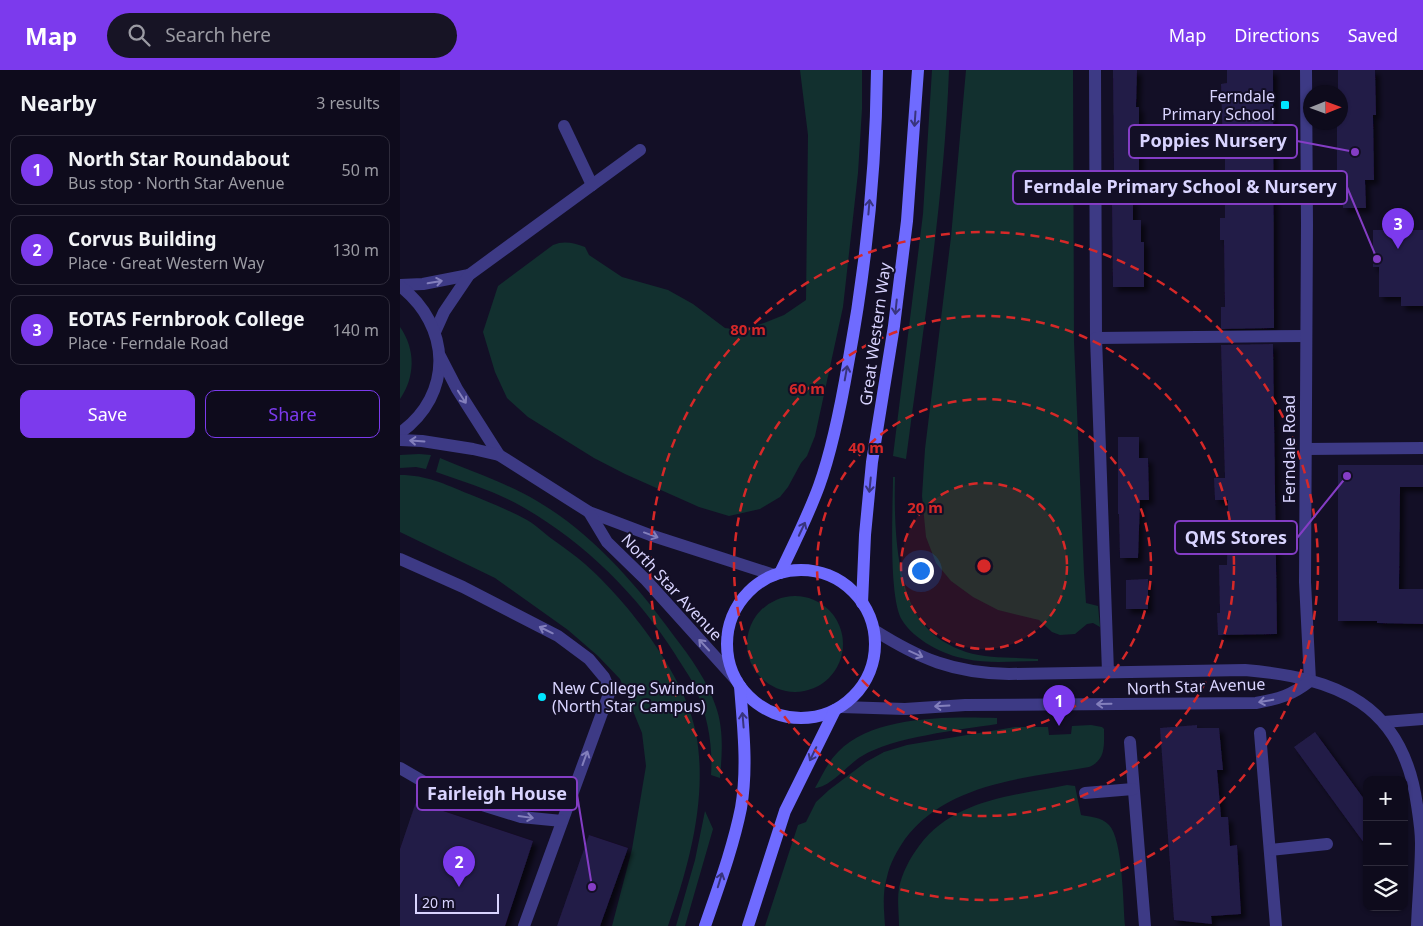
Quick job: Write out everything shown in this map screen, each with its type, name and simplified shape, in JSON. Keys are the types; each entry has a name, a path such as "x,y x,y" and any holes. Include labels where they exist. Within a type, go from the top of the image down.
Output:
{"main road":[{"name":"Great Western Way","path":"777,574 804,524 819,486 841,403 865,255 877,70"},
{"name":"Great Western Way","path":"862,603 865,535 872,470 894,326 907,221 918,70"},
{"path":"800,570 827,575 847,586 862,603 874,630 874,652 871,668 858,691 838,708 808,718 794,718 771,712 755,702 738,683 731,670 727,649 727,638 731,620 739,604 749,591 777,574 800,570"},
{"path":"705,926 741,808 744,752 738,683"},
{"path":"748,926 785,811 838,708"}],"street":[{"path":"1095,70 1096,338 1108,672"},
{"name":"Ferndale Road","path":"1306,70 1305,582 1310,681"},
{"path":"564,126 592,185"},
{"path":"435,332 444,312 469,275 640,150"},
{"path":"400,286 423,284 469,275"},
{"name":"North Star Avenue","path":"400,286 425,311 435,332 439,354 437,382 430,400 413,423 400,433"},
{"path":"1096,338 1306,336"},
{"name":"North Star Avenue","path":"439,354 457,389 499,455"},
{"name":"North Star Avenue","path":"400,440 422,441 499,455 589,512 650,535 777,574"},
{"path":"1306,448 1423,448"},
{"name":"North Star Avenue","path":"589,512 607,542 646,580 738,683"},
{"path":"400,559 463,587 558,636 589,659 604,678 610,691 524,926"},
{"name":"North Star Avenue","path":"874,630 918,656 963,670 1009,674 1245,670 1310,681"},
{"name":"North Star Avenue","path":"838,708 905,709 965,705 1256,702 1282,698 1292,694 1310,681"},
{"path":"1310,681 1356,699 1372,710 1396,738 1412,775 1420,824 1421,870 1417,926"},
{"path":"1384,722 1423,718"},
{"path":"1260,732 1276,926"},
{"path":"1130,742 1145,926"},
{"path":"400,768 438,790 479,804 521,817 562,821"},
{"path":"1085,793 1134,788"},
{"path":"1270,850 1327,844"}],"green space":[{"path":"800,70 862,70 862,109 858,173 843,307 815,436 807,456 780,497 760,509 729,516 699,507 625,474 594,458 528,417 507,398 495,372 483,332 498,286 553,245 565,242 585,247 589,255 622,277 668,290 693,304 725,328 740,330 764,323 784,315 806,300 808,135"},
{"path":"932,70 949,70 943,168 906,459 893,456 923,214"},
{"path":"966,70 1073,70 1074,342 1084,573 1086,603 1098,606 1100,627 1093,623 1087,624 1075,634 1060,635 1052,632 1039,620 998,610 973,597 951,581 936,563 926,537 922,496 925,449 951,237"},
{"path":"400,327 409,345 412,363 409,382 400,399"},
{"path":"400,455 431,455 426,469 416,467 400,468"},
{"path":"440,458 490,478 537,501 576,528 595,544 629,579 660,617 698,670 708,688 719,716 722,751 720,778 711,775 709,732 704,711 694,685 644,610 587,552 544,520 500,496 436,472"},
{"path":"400,475 427,478 506,509 534,524 602,580 636,619 667,664 680,687 690,711 696,733 700,782 698,807 689,855 668,926 612,926 632,849 646,766 642,733 620,679 598,656 568,630 495,578 400,532"},
{"path":"893,477 895,477 896,532 901,572 913,608 922,622 942,640 966,652 993,657 1038,659 1038,661 975,661 957,657 930,646 907,627 902,620 898,608 893,573"},
{"path":"795,596 813,600 829,610 839,626 843,644 839,662 829,678 813,688 795,692 777,688 761,678 751,662 747,644 751,626 761,610 777,600"},
{"path":"997,718 997,724 927,735 875,749 862,756 827,784 815,788 834,756 853,740 871,731 913,721"},
{"path":"1091,725 1104,729 1103,751 1095,764 1089,767 989,786 942,806 922,820 905,839 890,867 885,883 885,926 765,926 798,825 806,822 816,802 866,762 884,752 907,745 1015,727 1048,727 1049,735 1071,734 1072,726"},
{"path":"1067,785 1075,786 1081,815 1103,820 1114,832 1120,858 1125,926 899,926 898,893 902,877 919,846 933,830 949,818 986,802"},
{"path":"705,811 713,829 685,926 676,926 695,860"}],"building":[{"path":"1113,70 1137,70 1136,107 1139,107 1139,172 1114,172"},
{"path":"1227,70 1273,70 1274,328 1221,329 1221,307 1225,307 1224,240 1220,240 1220,218 1225,218 1225,150 1223,150 1221,84 1227,83"},
{"path":"1338,70 1375,70 1376,115 1373,115 1374,180 1365,180 1366,208 1343,208 1343,192 1340,192 1340,180 1337,180 1337,130 1348,130 1348,85 1338,85"},
{"path":"1112,200 1133,200 1133,220 1141,220 1141,242 1144,242 1144,287 1113,287"},
{"path":"1373,230 1423,230 1423,306 1401,306 1401,297 1379,297 1379,267 1373,267"},
{"path":"1273,344 1277,634 1218,635 1217,613 1220,613 1219,565 1227,565 1228,500 1215,500 1214,478 1225,478 1221,345"},
{"path":"1118,437 1139,437 1139,458 1148,458 1149,500 1140,500 1138,558 1120,558"},
{"path":"1338,465 1423,465 1423,487 1400,487 1399,589 1423,589 1423,624 1338,621"},
{"path":"1148,579 1148,609 1126,609 1126,580"},
{"path":"1197,725 1197,728 1219,728 1223,770 1217,770 1221,817 1228,817 1230,846 1237,845 1241,914 1211,916 1212,924 1174,920 1160,728"},
{"path":"1315,732 1363,798 1363,842 1294,747"},
{"path":"416,802 533,841 505,926 400,926 400,849"},
{"path":"589,835 628,848 600,926 557,926"}],"place":[{"name":"Ferndale Primary School","path":"1285,105"},
{"name":"Poppies Nursery","path":"1355,152"},
{"name":"EOTAS Fernbrook College","path":"1398,249"},
{"name":"Ferndale Primary School & Nursery","path":"1377,259"},
{"name":"QMS Stores","path":"1347,476"},
{"name":"New College Swindon (North Star Campus)","path":"542,697"},
{"name":"North Star Roundabout","path":"1059,726"},
{"name":"Corvus Building","path":"459,887"},
{"name":"Fairleigh House","path":"592,887"}]}
